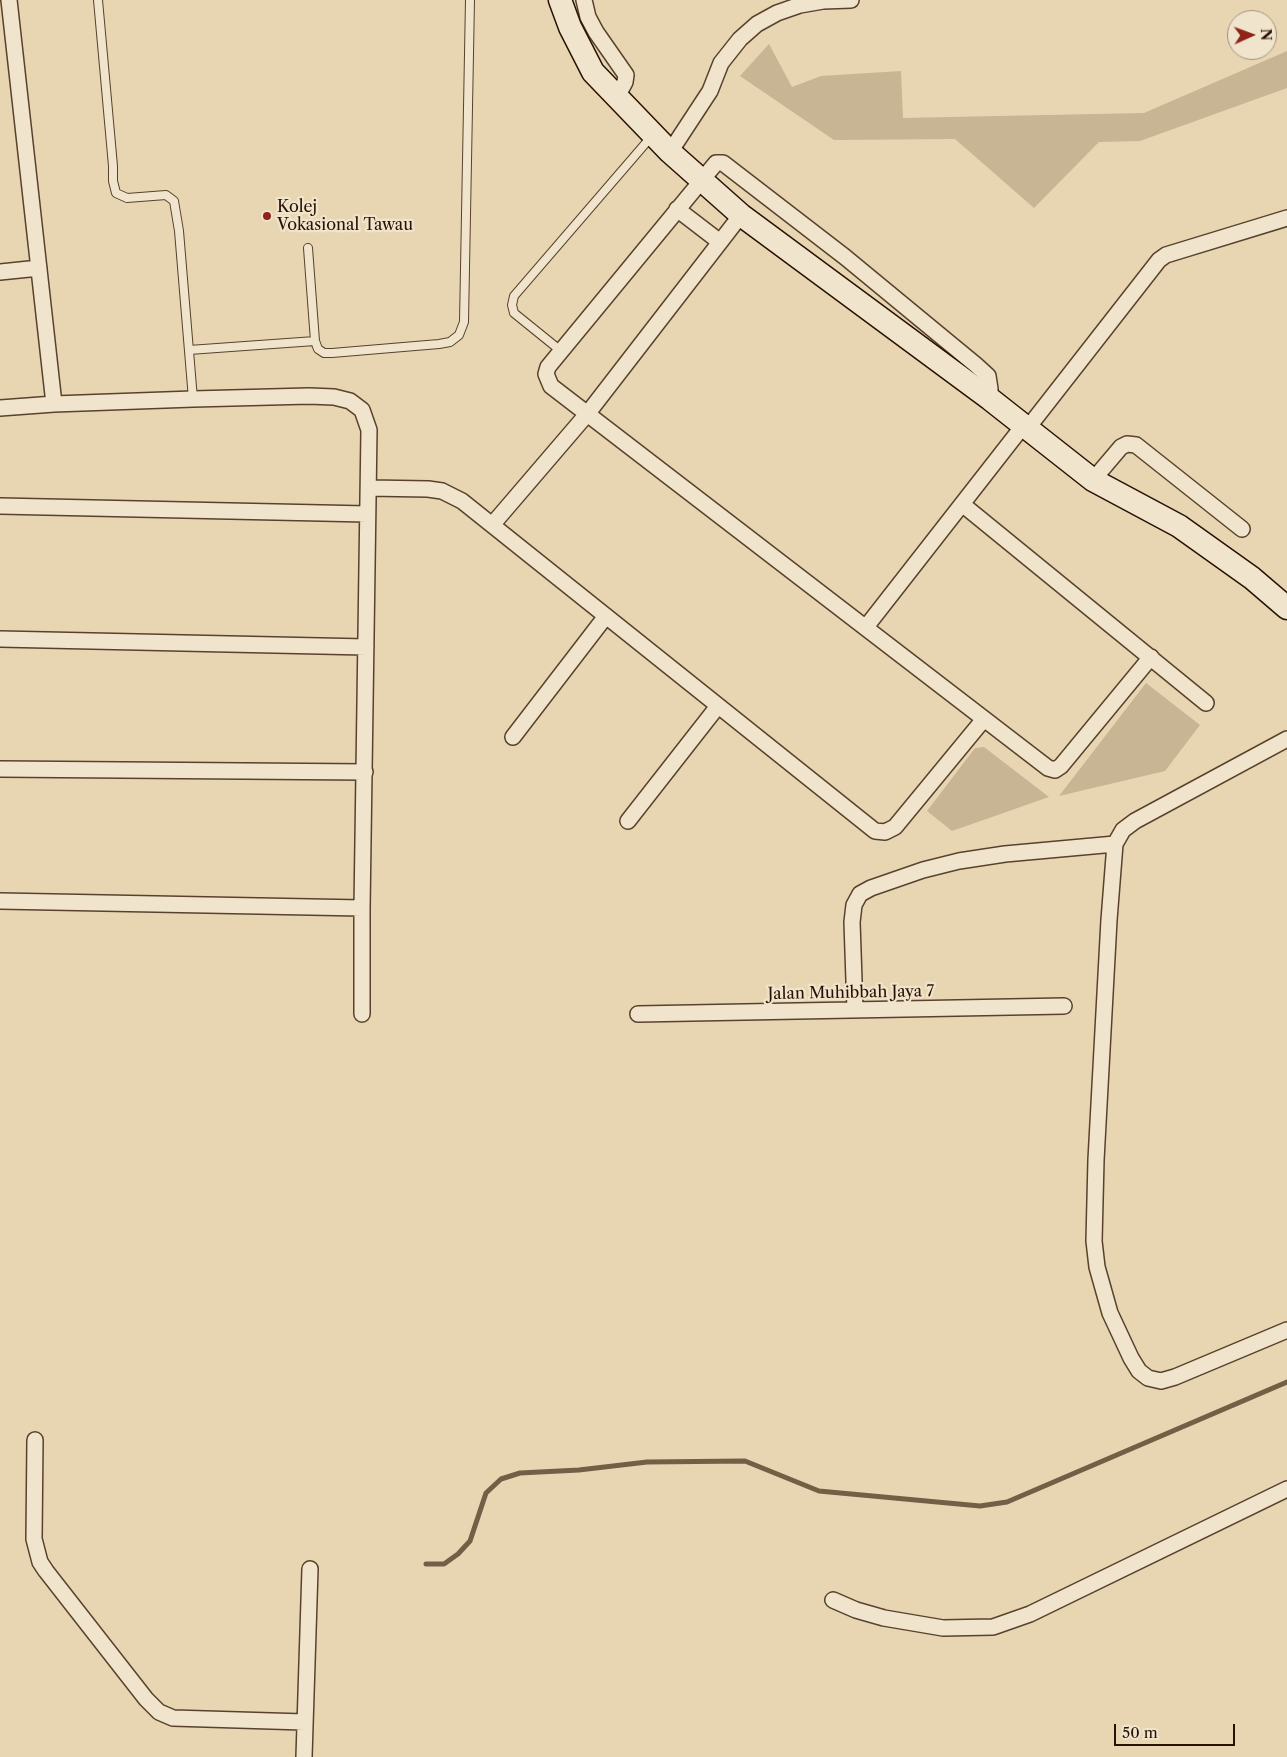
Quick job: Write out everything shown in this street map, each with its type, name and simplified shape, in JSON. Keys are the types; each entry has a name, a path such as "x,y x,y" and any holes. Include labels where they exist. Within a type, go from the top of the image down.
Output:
{"street":[{"path":"9,0 54,404"},
{"path":"560,0 570,27 593,72 652,135 741,215 990,399 1093,480 1179,526 1252,578 1287,608"},
{"path":"584,0 588,17 596,32 626,75 625,82 617,97"},
{"path":"670,152 710,91 721,63 757,24 777,13 800,5 823,1 850,0"},
{"path":"990,399 988,376 976,365 853,263 723,163 716,163 677,209 548,366 546,374 552,386 1048,768 1055,770 1062,766 1150,658"},
{"path":"677,209 720,242"},
{"path":"492,525 588,414 741,215"},
{"path":"866,627 962,504 1159,260 1166,255 1287,218"},
{"path":"0,272 39,268"},
{"path":"0,408 54,404 309,396 334,397 350,401 362,410 369,430 362,1014"},
{"path":"1093,480 1121,447 1128,444 1136,445 1242,529"},
{"path":"369,488 428,489 442,491 462,501 875,830 885,832 895,827 984,719"},
{"path":"962,504 1206,702"},
{"path":"0,506 367,514"},
{"path":"513,737 606,616"},
{"path":"0,639 366,647"},
{"path":"628,821 718,706"},
{"path":"1287,739 1135,821 1124,830 1114,844 1097,1130 1094,1241 1097,1267 1110,1313 1131,1358 1139,1371 1148,1378 1161,1381 1191,1371 1287,1330"},
{"path":"0,769 364,772"},
{"path":"855,1010 852,922 854,905 860,894 871,888 922,870 958,861 1005,854 1114,844"},
{"path":"0,901 362,908"},
{"name":"Jalan Muhibbah Jaya 7","path":"638,1014 1064,1006"},
{"path":"35,1440 34,1539 40,1562 146,1699 159,1712 173,1718 304,1722"},
{"path":"833,1600 856,1610 884,1618 943,1628 992,1627 1030,1614 1287,1489"},
{"path":"304,1757 310,1569"}],"lane":[{"path":"98,0 114,187 116,193 127,198 166,195 174,201 179,231 193,399"},
{"path":"308,248 315,341 318,350 324,353 332,353 439,344 450,342 459,334 464,322 470,0"},
{"path":"561,351 514,313 512,305 514,296 652,135"},
{"path":"189,350 315,341"}],"shaded area":[{"path":"769,44 792,87 821,76 901,71 903,118 1144,113 1266,60 1277,60 1277,55 1287,51 1287,88 1140,141 1099,142 1034,208 955,139 834,140 740,76"},
{"path":"1146,683 1200,725 1165,771 1059,796"},
{"path":"984,747 1049,797 952,831 927,811 975,748"}],"waterway":[{"path":"426,1564 444,1564 458,1554 470,1541 486,1493 501,1479 520,1473 579,1470 647,1462 745,1461 819,1491 980,1506 1007,1502 1287,1382"}],"place":[{"name":"Kolej Vokasional Tawau","path":"267,216"}]}
